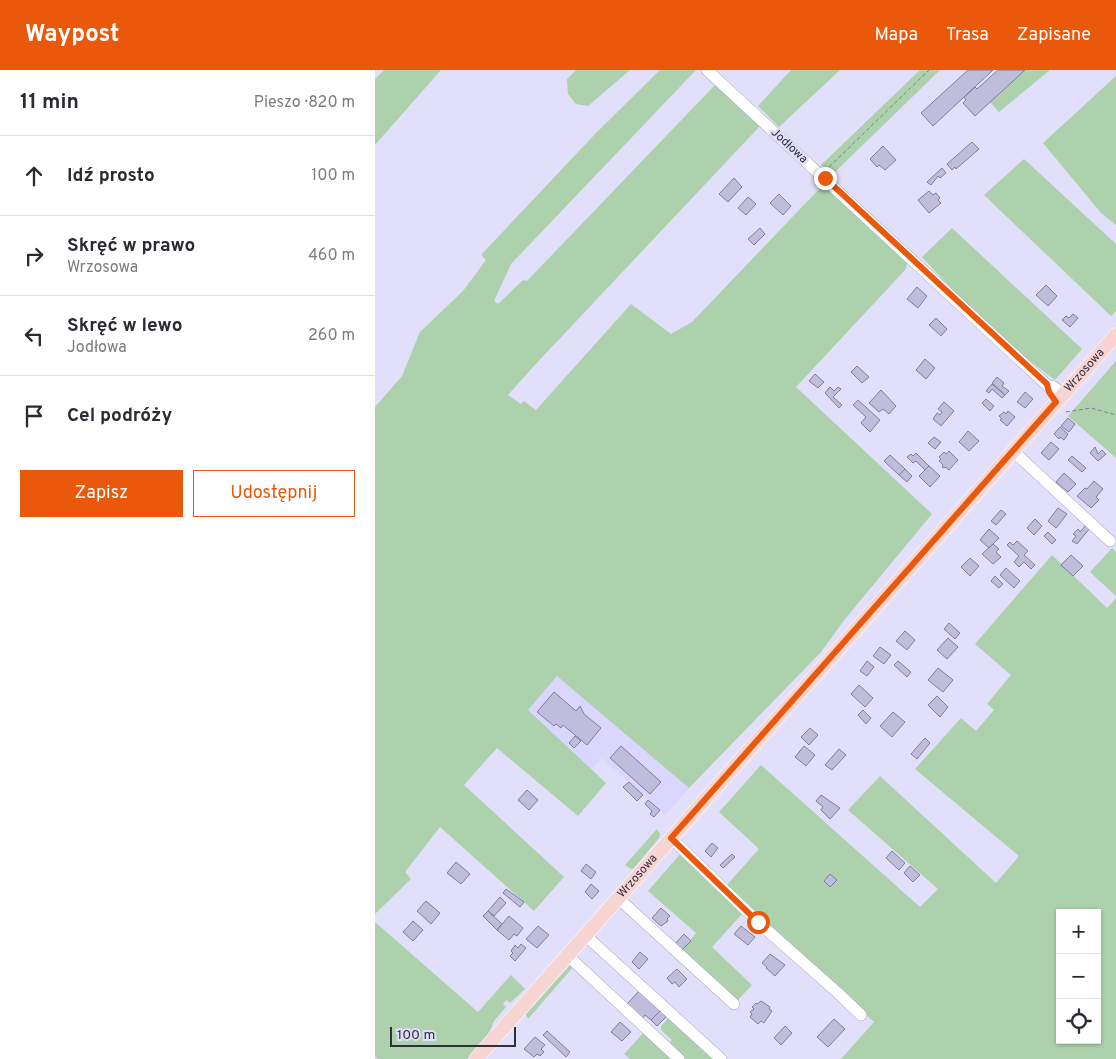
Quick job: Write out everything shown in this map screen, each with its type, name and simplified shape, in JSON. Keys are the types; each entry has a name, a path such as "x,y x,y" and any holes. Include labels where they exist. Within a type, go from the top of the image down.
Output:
{"main road":[{"name":"Wrzosowa","path":"476,1059 1013,451 1062,402 1116,335"}],"street":[{"name":"Jodłowa","path":"707,70 1047,384 1054,387 1062,402"},
{"path":"1013,451 1110,541"},
{"path":"671,838 758,922 861,1015"},
{"path":"618,898 733,1004"},
{"path":"585,935 721,1059"},
{"path":"567,956 679,1059"}],"path":[{"path":"821,175 929,70"},
{"path":"1062,402 1116,414"}],"shaded area":[{"path":"557,675 689,788 665,815 602,758 591,770 528,710"}],"green space":[{"path":"384,70 441,70 375,145 375,79"},
{"path":"576,70 630,70 588,106 576,104 568,94 567,79"},
{"path":"660,70 696,70 511,264 494,301 498,304 523,280 527,281 715,85 760,126 508,395 521,404 524,401 536,410 631,304 671,334 692,322 823,185 907,263 906,269 796,387 932,514 845,619 821,652 689,788 557,676 528,710 606,783 578,816 497,748 464,785 564,877 534,911 440,827 405,872 411,879 375,914 375,407 402,376 420,332 463,291 486,260 481,255 596,133"},
{"path":"791,70 840,70 779,127 758,106"},
{"path":"920,70 940,70 833,174 821,165"},
{"path":"1025,70 1050,70 999,112 990,102"},
{"path":"1116,76 1116,225 1101,213 1043,143"},
{"path":"1024,159 1116,244 1116,311 1111,316 984,195"},
{"path":"952,228 1082,349 1055,380 985,322 922,257"},
{"path":"1116,361 1116,458 1068,416"},
{"path":"1112,548 1116,552 1116,596 1090,572"},
{"path":"1052,555 1107,608 1116,598 1116,1059 841,1059 874,1022 725,887 759,849 719,812 761,765 920,907 938,889 848,810 880,776 996,883 1019,856 915,769 961,718 976,731 994,710 987,704 1011,675 975,644"},
{"path":"657,829 660,834 659,838 634,868 631,869 625,865"},
{"path":"682,852 744,912 712,947 752,985 735,1003 682,950 696,933 648,891"},
{"path":"375,922 478,1012 511,975 525,989 510,1003 506,1000 503,1004 506,1007 494,1021 488,1035 467,1059 378,1059 375,1057"},
{"path":"575,965 528,1019 526,1014 569,966"},
{"path":"670,1016 717,1059 682,1059 667,1045 672,1040 661,1030 661,1026"},
{"path":"645,1031 677,1059 630,1059 624,1054"}],"building":[{"path":"968,70 993,70 933,126 921,113"},
{"path":"998,70 1025,70 975,116 963,103 966,100 964,97 975,87 977,89"},
{"path":"972,142 979,149 956,169 955,167 952,170 947,164"},
{"path":"883,146 896,160 885,170 879,165 877,167 870,159"},
{"path":"942,168 946,173 940,178 938,176 931,185 927,182"},
{"path":"734,178 742,187 728,202 719,194"},
{"path":"929,191 933,195 936,193 941,203 929,213 918,200"},
{"path":"779,194 791,206 783,215 770,203"},
{"path":"748,197 756,204 746,215 738,208"},
{"path":"760,228 765,234 754,245 748,239"},
{"path":"1046,285 1057,296 1048,306 1036,295"},
{"path":"917,287 927,296 918,308 907,299"},
{"path":"1073,314 1078,318 1070,327 1062,320 1066,316 1069,318"},
{"path":"936,318 947,329 941,336 929,325"},
{"path":"925,359 935,368 926,379 916,370"},
{"path":"857,366 869,377 862,383 851,372"},
{"path":"815,374 824,382 818,388 809,381"},
{"path":"997,377 1004,383 1002,386 1009,391 1005,395 992,383"},
{"path":"992,384 1005,395 1002,398 992,389 989,393 986,391"},
{"path":"830,387 834,391 838,387 841,389 833,397 842,405 839,408 825,393"},
{"path":"881,390 896,406 889,414 883,409 879,412 869,403"},
{"path":"1025,392 1033,399 1025,408 1017,402"},
{"path":"986,399 994,406 990,411 982,403"},
{"path":"858,400 880,420 870,432 861,423 866,417 853,405"},
{"path":"944,402 954,411 941,426 933,419 937,413 940,415 942,412 938,409"},
{"path":"1008,411 1015,417 1007,426 1000,420 1002,419 999,416 1004,412 1006,414"},
{"path":"1068,418 1075,424 1069,432 1061,426"},
{"path":"1060,427 1068,434 1064,440 1060,437 1059,439 1054,434"},
{"path":"968,431 979,441 969,451 959,442"},
{"path":"934,437 941,442 935,449 928,443"},
{"path":"1051,442 1059,449 1049,460 1041,453"},
{"path":"1095,447 1098,454 1102,450 1106,454 1098,461 1090,453"},
{"path":"949,451 958,460 949,470 942,467 943,465 939,461 941,459 939,457 944,452 946,454"},
{"path":"916,453 929,466 925,470 916,461 913,463 907,457 911,454 913,456"},
{"path":"890,455 905,469 899,475 884,461"},
{"path":"1072,456 1086,468 1082,472 1068,460"},
{"path":"929,466 940,476 930,487 919,476"},
{"path":"905,469 912,476 907,482 899,475"},
{"path":"1064,473 1076,484 1068,492 1056,482"},
{"path":"1094,481 1103,489 1096,497 1099,500 1091,508 1077,496"},
{"path":"1058,508 1067,514 1056,528 1048,521"},
{"path":"1001,510 1006,514 996,525 991,521"},
{"path":"1035,519 1042,526 1034,535 1027,528"},
{"path":"1086,525 1090,528 1077,544 1072,541 1076,536 1073,534 1078,529 1080,532"},
{"path":"989,529 999,538 989,548 980,540"},
{"path":"1048,532 1056,540 1052,544 1044,536"},
{"path":"1017,541 1028,551 1024,555 1035,565 1031,569 1024,562 1019,567 1014,562 1019,556 1007,545 1010,542 1013,545"},
{"path":"993,544 999,549 996,552 1001,557 993,564 982,554"},
{"path":"1071,555 1083,566 1073,576 1061,565"},
{"path":"970,558 979,566 970,576 961,567"},
{"path":"1006,568 1020,581 1014,588 1000,575"},
{"path":"995,576 1003,584 999,588 991,581"},
{"path":"949,623 960,633 955,639 944,629"},
{"path":"905,631 915,640 907,650 896,641"},
{"path":"948,638 958,647 947,659 937,650"},
{"path":"880,647 891,655 884,664 873,656"},
{"path":"867,661 874,667 867,676 860,671"},
{"path":"898,661 911,672 907,677 894,665"},
{"path":"938,668 953,680 943,692 928,680"},
{"path":"859,685 873,698 865,707 851,694"},
{"path":"554,692 576,711 580,706 584,714 601,728 587,745 563,725 561,728 556,724 554,726 537,712"},
{"path":"937,696 948,707 940,717 928,705"},
{"path":"863,710 871,718 866,724 858,715"},
{"path":"893,712 905,722 892,737 880,726"},
{"path":"810,728 818,735 809,745 801,737"},
{"path":"575,736 581,741 574,748 569,743"},
{"path":"925,738 930,743 917,759 911,754"},
{"path":"621,746 661,782 650,794 610,758"},
{"path":"804,746 815,755 806,766 795,757"},
{"path":"839,749 846,755 832,770 825,765"},
{"path":"629,782 643,795 637,801 623,787"},
{"path":"527,790 538,800 529,810 518,800"},
{"path":"821,795 840,808 830,819 821,810 823,807 816,801"},
{"path":"648,800 660,810 654,817 650,814 652,811 645,804"},
{"path":"712,843 718,848 711,857 705,851"},
{"path":"892,851 905,863 899,870 886,858"},
{"path":"732,854 735,857 723,868 720,865"},
{"path":"456,862 470,874 461,884 447,873"},
{"path":"586,864 596,872 591,879 581,871"},
{"path":"910,866 920,875 913,882 904,873"},
{"path":"830,874 837,880 830,887 824,881"},
{"path":"591,884 599,891 592,899 585,892"},
{"path":"506,889 524,902 520,907 503,893"},
{"path":"500,897 506,903 494,916 488,911"},
{"path":"426,901 440,913 431,924 417,911"},
{"path":"661,908 670,916 667,919 668,921 661,926 652,918"},
{"path":"488,911 502,924 497,930 483,916"},
{"path":"509,916 523,928 517,936 514,934 509,940 497,930"},
{"path":"413,921 423,930 413,941 403,932"},
{"path":"538,926 549,935 537,948 526,939"},
{"path":"741,926 755,937 748,945 734,934"},
{"path":"684,934 691,941 682,950 675,944"},
{"path":"521,944 526,948 515,961 510,956 513,953 511,951 515,945 518,948"},
{"path":"640,952 648,959 639,969 632,962"},
{"path":"770,954 785,965 775,976 762,963"},
{"path":"677,969 687,979 679,987 675,982 672,984 667,978"},
{"path":"639,991 660,1011 651,1020 645,1015 642,1019 627,1004"},
{"path":"761,1001 770,1007 769,1009 772,1011 764,1023 761,1021 758,1024 750,1017 752,1014 750,1012 754,1009 752,1007 756,1003"},
{"path":"660,1011 666,1017 657,1026 651,1020"},
{"path":"834,1019 845,1029 828,1047 817,1037"},
{"path":"620,1022 631,1032 622,1041 611,1032"},
{"path":"785,1026 792,1033 781,1045 774,1038"},
{"path":"547,1031 570,1052 566,1057 543,1035"},
{"path":"535,1037 545,1045 541,1049 544,1052 540,1056 537,1054 534,1057 524,1049"}],"route":[{"path":"758,922 671,838 1056,402 1049,392 1047,384 825,178"}]}
